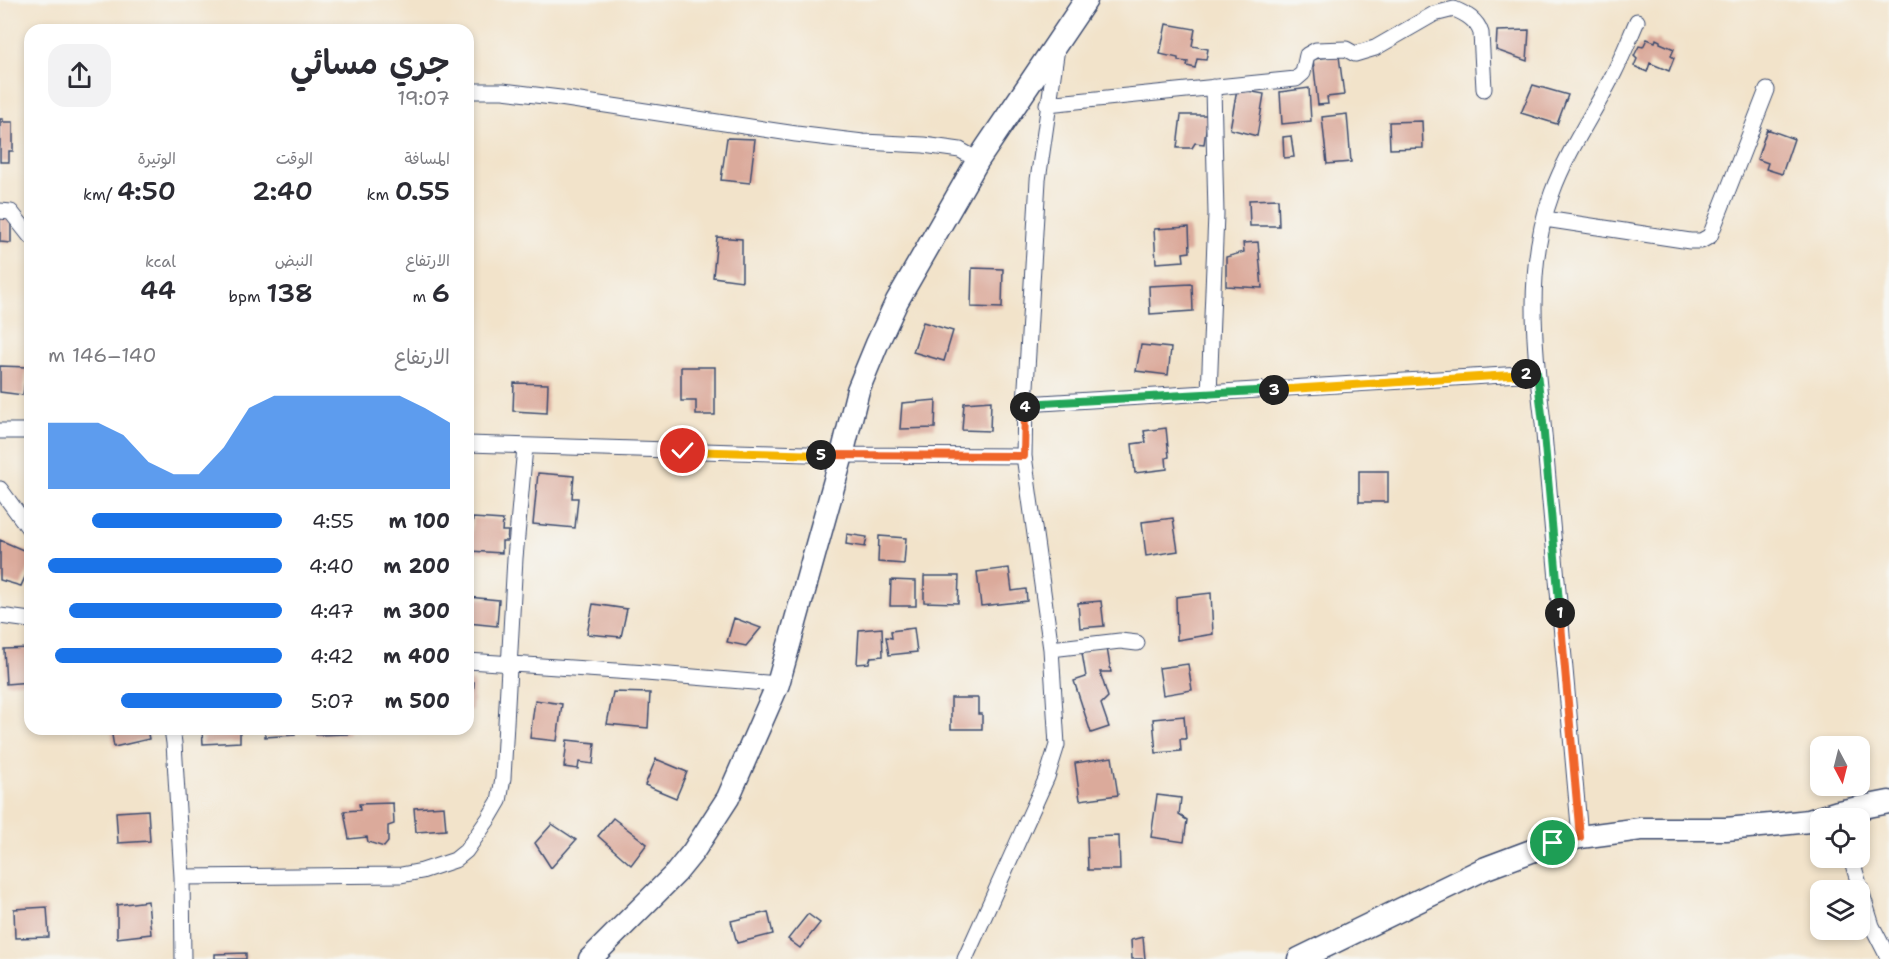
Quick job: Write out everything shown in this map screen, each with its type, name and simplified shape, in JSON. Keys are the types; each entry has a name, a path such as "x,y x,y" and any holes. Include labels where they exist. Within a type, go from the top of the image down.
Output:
{"main road":[{"path":"590,959 676,873 728,798 778,684 858,390 885,327 897,301 978,160 1086,0"},
{"path":"1868,808 1889,802"},
{"path":"1299,959 1486,868 1553,843 1641,829 1725,829 1810,821"}],"street":[{"path":"1047,105 1296,79 1303,73 1307,55 1316,50 1346,49 1355,54 1367,51 1434,14 1454,9 1471,18 1479,26 1484,89"},
{"path":"1580,837 1537,373 1535,280 1540,239 1552,193 1576,140 1616,70 1637,21"},
{"path":"965,959 1052,764 1057,745 1051,649 1024,456 1038,180 1047,105 1058,42"},
{"path":"1209,394 1216,214 1213,87"},
{"path":"1545,219 1690,241 1701,241 1710,236 1767,90"},
{"path":"474,91 503,91 571,99 796,134 863,142 924,145 960,150 978,160"},
{"path":"0,211 11,212 24,228"},
{"path":"1025,404 1537,373"},
{"path":"0,431 24,431"},
{"path":"474,444 842,455 1024,456"},
{"path":"182,877 401,875 423,872 455,860 466,851 498,801 503,778 525,447"},
{"path":"0,489 24,523"},
{"path":"0,616 24,619"},
{"path":"1051,649 1120,641 1137,643"},
{"path":"474,662 778,684"},
{"path":"173,735 182,877 183,959"},
{"path":"1854,868 1872,926 1889,959"}],"building":[{"path":"1166,24 1195,29 1192,46 1208,49 1206,60 1197,59 1195,68 1187,66 1188,62 1178,61 1178,58 1160,54"},
{"path":"1529,30 1527,61 1496,50 1497,31"},
{"path":"1647,39 1655,42 1656,39 1674,49 1671,56 1674,58 1669,71 1650,63 1647,72 1634,66 1637,59 1634,56 1639,46 1643,47"},
{"path":"1339,56 1344,95 1327,97 1328,104 1318,105 1313,59"},
{"path":"1533,85 1568,95 1557,124 1521,113"},
{"path":"1309,88 1311,121 1282,124 1280,92"},
{"path":"1237,89 1264,94 1257,136 1230,129"},
{"path":"1347,114 1351,162 1327,164 1322,117"},
{"path":"1181,115 1208,115 1204,144 1195,143 1192,148 1177,148"},
{"path":"0,119 3,119 3,122 13,122 13,151 9,151 9,162 0,162"},
{"path":"1422,121 1423,148 1390,149 1389,122"},
{"path":"1767,129 1794,139 1782,174 1766,169 1768,163 1757,159"},
{"path":"1291,136 1294,157 1284,158 1283,137"},
{"path":"727,138 755,139 750,183 721,180"},
{"path":"1278,199 1279,226 1250,226 1249,200"},
{"path":"0,212 11,212 11,243 0,242"},
{"path":"1189,227 1190,252 1183,253 1184,261 1156,263 1154,229"},
{"path":"717,237 742,239 742,281 713,277"},
{"path":"1258,242 1262,288 1226,286 1226,257 1244,252 1243,243"},
{"path":"972,268 1003,269 1002,308 971,307"},
{"path":"1192,284 1193,311 1150,314 1149,286"},
{"path":"923,322 953,331 944,361 913,352"},
{"path":"1141,345 1171,348 1168,375 1136,371"},
{"path":"0,366 24,367 23,395 0,392"},
{"path":"681,367 715,367 715,415 696,415 696,401 681,401"},
{"path":"514,383 548,384 547,413 513,411"},
{"path":"936,400 935,428 900,429 902,403"},
{"path":"991,401 990,431 962,430 964,403"},
{"path":"1166,428 1169,457 1166,458 1167,469 1135,473 1132,444 1146,442 1144,431"},
{"path":"1359,471 1388,471 1388,502 1359,502"},
{"path":"538,473 574,476 572,498 578,498 575,528 533,524"},
{"path":"474,518 503,520 502,531 508,531 507,541 502,541 502,553 474,551"},
{"path":"1173,518 1178,551 1146,556 1142,522"},
{"path":"847,534 867,537 865,547 846,544"},
{"path":"879,536 906,538 904,564 878,562"},
{"path":"0,540 24,550 24,579 21,586 0,580"},
{"path":"1009,568 1012,591 1026,589 1027,601 981,606 977,572"},
{"path":"924,576 959,576 958,603 924,602"},
{"path":"891,580 916,581 916,606 890,606"},
{"path":"1211,593 1213,634 1177,640 1176,597"},
{"path":"474,598 499,600 497,626 474,624"},
{"path":"1101,601 1104,626 1080,628 1078,603"},
{"path":"593,604 627,609 621,637 587,634"},
{"path":"734,618 761,628 746,646 727,642"},
{"path":"882,628 883,656 871,657 869,663 857,664 859,630"},
{"path":"914,628 917,652 889,655 886,637 892,638 891,631"},
{"path":"24,648 24,682 6,684 4,649"},
{"path":"1107,648 1111,672 1100,672 1108,697 1101,704 1109,727 1091,733 1074,681 1086,677 1082,653"},
{"path":"1188,664 1192,690 1163,695 1159,668"},
{"path":"613,692 650,693 648,728 607,724"},
{"path":"951,698 978,698 978,714 982,714 982,729 951,729"},
{"path":"535,700 562,704 557,741 530,738"},
{"path":"1184,716 1186,739 1180,739 1181,751 1156,753 1153,719"},
{"path":"112,735 148,735 149,739 114,747"},
{"path":"202,735 240,735 240,742 203,744"},
{"path":"265,735 295,735 265,737"},
{"path":"567,740 595,743 593,764 579,762 578,769 564,767"},
{"path":"1112,757 1118,795 1080,800 1075,763"},
{"path":"656,759 687,772 676,798 645,785"},
{"path":"1157,795 1181,798 1179,815 1187,820 1184,842 1151,837"},
{"path":"393,803 394,824 388,826 388,842 384,847 368,842 367,837 349,839 344,811 360,810 359,804"},
{"path":"444,806 446,830 416,832 414,808"},
{"path":"148,810 150,841 118,843 116,812"},
{"path":"613,818 647,844 631,865 598,836"},
{"path":"552,824 576,840 551,868 535,843"},
{"path":"1119,836 1120,870 1088,870 1087,837"},
{"path":"148,901 151,934 117,938 117,905"},
{"path":"47,907 49,937 15,938 14,909"},
{"path":"768,912 773,934 737,943 731,921"},
{"path":"808,914 820,923 800,948 788,939"},
{"path":"1143,937 1145,959 1132,959 1131,940"},
{"path":"246,953 246,959 215,959 215,954"}],"route":[{"path":"683,451 1024,456 1025,404 1537,373 1580,837 1553,843"}]}
